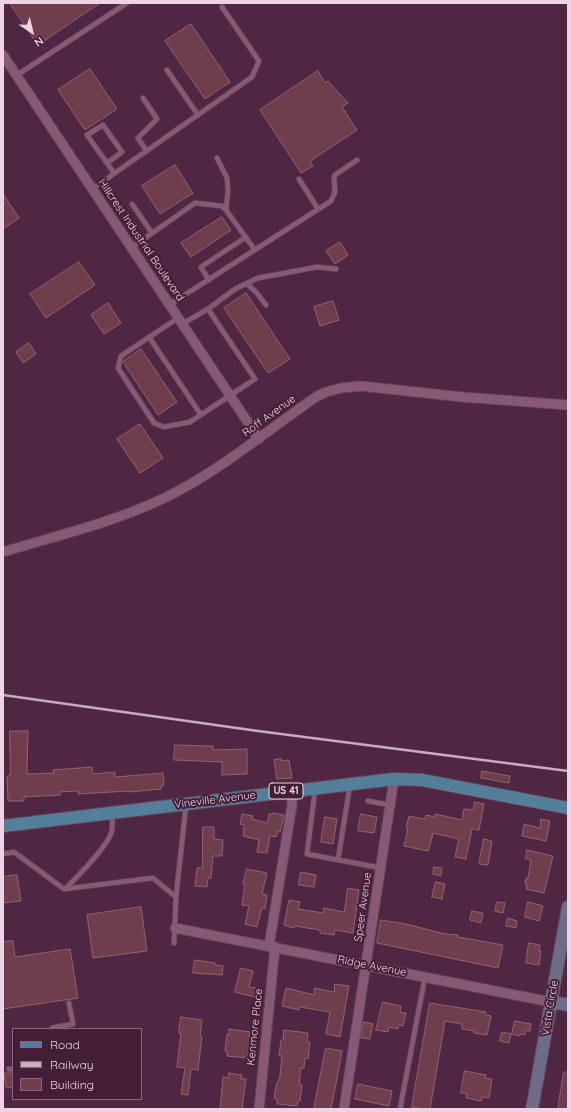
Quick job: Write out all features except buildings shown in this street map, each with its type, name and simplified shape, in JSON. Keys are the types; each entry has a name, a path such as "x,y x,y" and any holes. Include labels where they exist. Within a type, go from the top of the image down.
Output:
{"main road":[{"name":"Vineville Avenue","path":"3,826 292,790 394,779 422,780 518,797 568,808"}],"street":[{"name":"Hillcrest Industrial Boulevard","path":"3,55 259,439"},
{"name":"Roff Avenue","path":"3,552 128,514 180,490 222,465 316,397 326,392 348,387 361,386 462,397 568,405"},
{"name":"Speer Avenue","path":"344,1109 394,779"},
{"name":"Kenmore Place","path":"259,1109 272,946 292,805 292,790"},
{"name":"Vista Circle","path":"532,1109 568,907"},
{"name":"Ridge Avenue","path":"175,928 568,1005"}],"lane":[{"path":"17,75 127,3"},
{"path":"92,188 252,77 259,61 222,7"},
{"path":"168,70 198,115"},
{"path":"143,98 157,119 138,138 146,150"},
{"path":"107,163 122,152 103,125 87,135 114,173"},
{"path":"217,158 227,178 228,190 226,210"},
{"path":"170,305 331,201 335,192 335,175 357,160"},
{"path":"299,179 318,209"},
{"path":"131,248 195,203 222,206 254,250"},
{"path":"132,204 152,233"},
{"path":"209,280 201,266 246,237"},
{"path":"208,308 255,379 190,422 164,428 154,423 118,368 121,356 149,337 208,308 236,289 258,278 317,267 336,269"},
{"path":"247,284 266,304"},
{"path":"149,337 201,415"},
{"path":"338,860 350,784"},
{"path":"315,788 307,854 380,868"},
{"path":"368,801 390,804"},
{"path":"174,943 176,896 186,803"},
{"path":"64,889 92,862 109,838 112,831 112,812"},
{"path":"3,854 14,852 64,889 153,878 176,896"},
{"path":"400,1109 426,977"},
{"path":"52,1028 73,1024 69,1003"}],"railway":[{"path":"3,695 258,731 568,771"}]}
